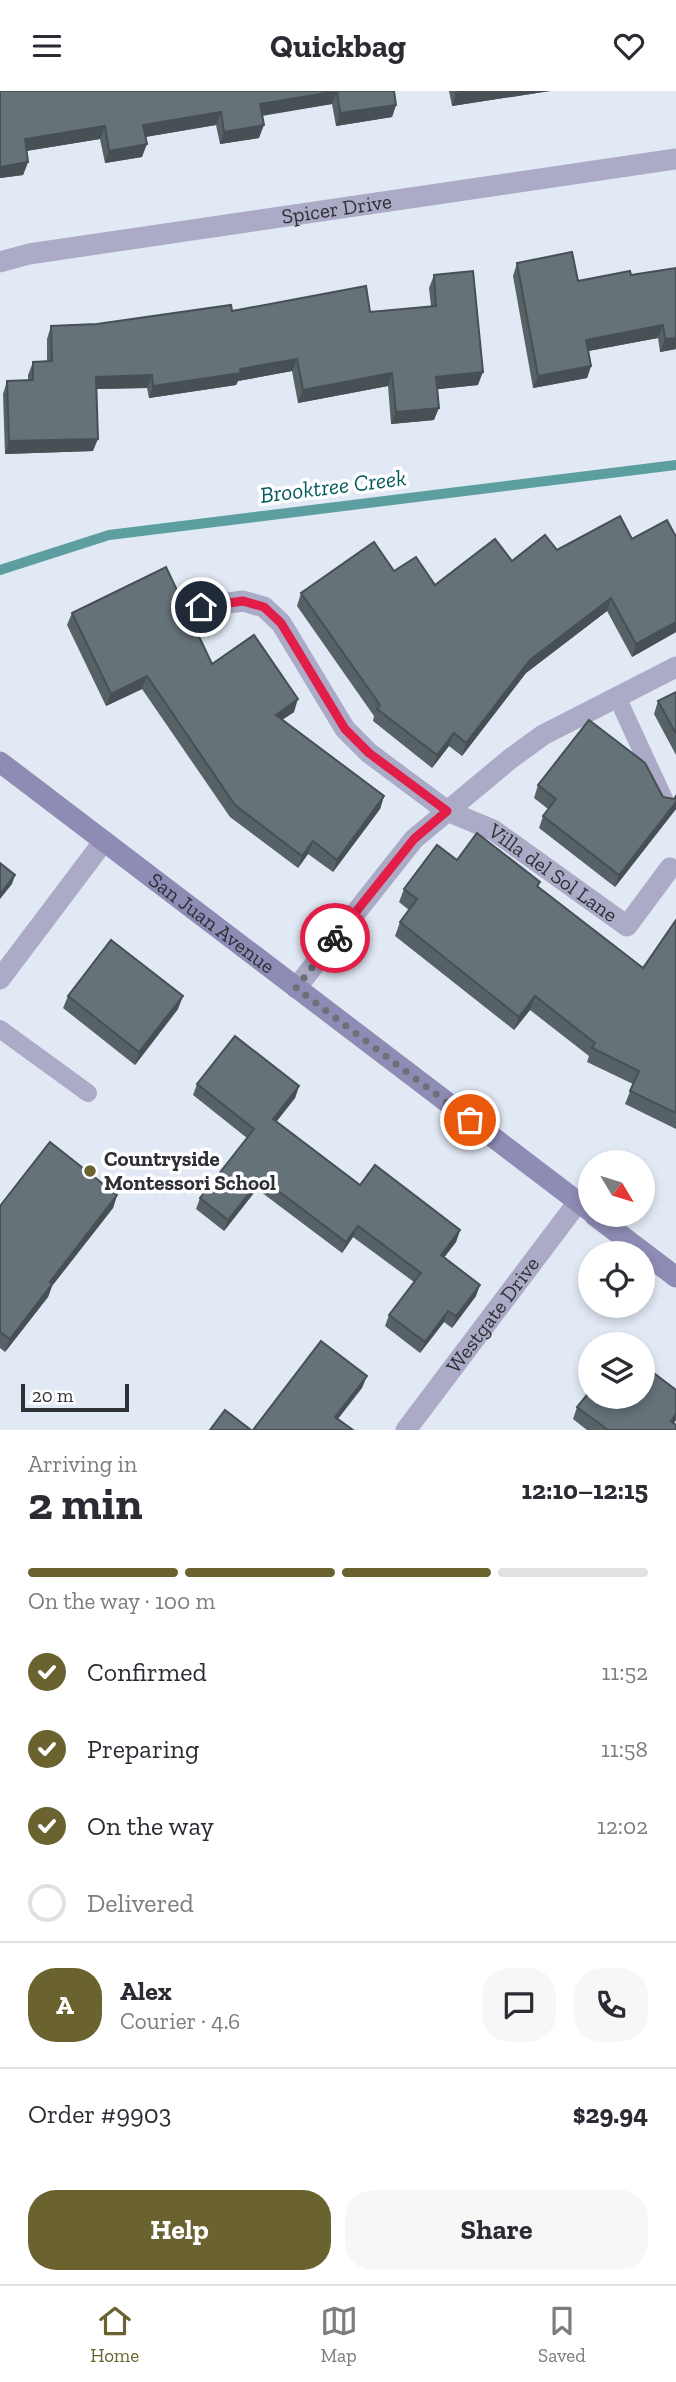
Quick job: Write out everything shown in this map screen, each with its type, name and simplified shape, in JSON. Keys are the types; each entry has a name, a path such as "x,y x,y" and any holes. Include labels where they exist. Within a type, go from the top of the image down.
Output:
{"main road":[{"name":"San Juan Avenue","path":"0,762 578,1202"},
{"name":"San Juan Avenue","path":"611,1227 676,1277"}],"street":[{"name":"Spicer Drive","path":"0,262 29,254 676,159"},
{"name":"Villa del Sol Lane","path":"201,607 243,601 264,607 281,623 345,729 369,753 447,811 493,830 627,926 670,868"},
{"path":"296,988 414,839 447,811 543,735 676,667"},
{"path":"0,979 104,841"},
{"name":"Westgate Drive","path":"406,1430 578,1220"}],"lane":[{"path":"617,697 665,801"},
{"path":"0,1029 88,1093"}],"building":[{"path":"0,91 337,91 260,104 264,125 224,132 221,112 143,125 147,144 109,151 105,126 25,139 28,162 0,167"},
{"path":"337,91 394,91 396,105 340,113"},
{"path":"572,252 578,281 630,271 631,275 676,268 676,338 665,339 663,325 586,340 591,366 538,376 517,263"},
{"path":"473,271 483,372 436,377 439,408 396,412 392,373 303,390 297,359 240,369 241,373 153,386 152,375 96,377 98,439 9,441 7,381 33,380 33,362 52,361 51,326 97,324 231,305 232,311 366,286 370,312 436,306 434,275"},
{"path":"620,516 632,539 667,520 676,537 676,622 636,644 611,598 530,660 466,743 454,733 437,755 377,709 380,705 301,593 374,542 394,571 416,557 435,585 495,539 512,561 545,535 557,550"},
{"path":"166,567 212,664 254,635 298,699 276,715 384,796 337,860 313,841 302,856 235,805 147,676 111,694 72,613"},
{"path":"676,692 676,734 658,701"},
{"path":"589,720 645,763 663,797 674,799 676,796 676,802 619,875 543,816 556,799 538,785"},
{"path":"477,833 540,882 537,886 643,968 676,920 676,1113 630,1091 639,1071 592,1048 595,1043 535,996 519,1017 400,922 417,899 404,889 437,845 457,860"},
{"path":"0,863 15,875 0,894"},
{"path":"111,940 183,996 139,1052 68,996"},
{"path":"235,1036 299,1086 273,1119 360,1185 375,1165 460,1230 441,1255 480,1285 456,1316 448,1311 425,1342 389,1315 421,1273 358,1226 346,1242 261,1178 228,1220 200,1198 254,1129 197,1084"},
{"path":"50,1142 117,1195 10,1339 0,1332 0,1206"},
{"path":"321,1341 367,1376 335,1417 353,1430 253,1430"},
{"path":"655,1374 676,1390 676,1414 671,1421 676,1425 676,1430 608,1430 580,1409 655,1409"},
{"path":"225,1410 251,1430 210,1430"}],"waterway":[{"name":"Brooktree Creek","path":"0,570 109,535 676,465"}],"way so far":[{"path":"335,938 296,988 470,1120"}],"place":[{"name":"Countryside Montessori School","path":"90,1171"}],"route":[{"path":"201,607 243,601 264,607 281,623 345,729 369,753 447,811 414,839 335,938"}]}
